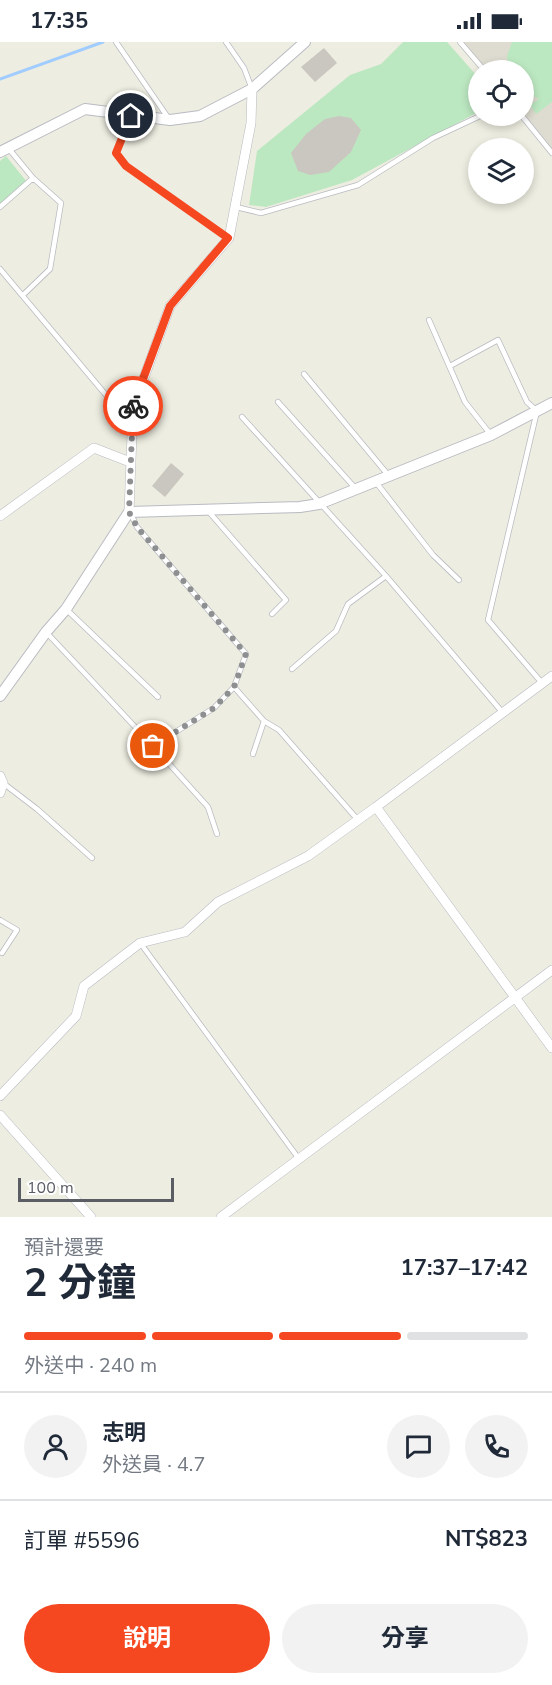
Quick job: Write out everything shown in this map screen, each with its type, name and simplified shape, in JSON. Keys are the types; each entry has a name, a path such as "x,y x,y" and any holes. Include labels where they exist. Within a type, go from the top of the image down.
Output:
{"street":[{"path":"4,150 86,109 170,120 200,116 252,89 305,42"},
{"path":"0,696 46,632 66,609 129,512 132,408 170,306 228,238 236,207 250,123 252,89"},
{"path":"129,512 300,507 319,504 491,435 552,403"},
{"path":"0,516 94,448 130,462"},
{"path":"0,1096 76,1016 84,986 140,943 185,932 218,902 308,856 552,676"},
{"path":"0,793 1,780"},
{"path":"376,807 552,1048"},
{"path":"220,1217 552,970"},
{"path":"0,1115 91,1217"}],"lane":[{"path":"124,42 117,44 170,120"},
{"path":"226,42 244,68 252,89"},
{"path":"460,42 475,60"},
{"path":"131,116 116,153 126,166 228,238"},
{"path":"236,207 261,213 358,185 433,138 468,122"},
{"path":"530,126 552,153"},
{"path":"4,150 61,204 50,269 23,295"},
{"path":"0,207 33,178"},
{"path":"0,269 106,395 132,408"},
{"path":"429,320 465,402 491,435"},
{"path":"450,366 498,340 527,402 537,411 488,621 542,683"},
{"path":"304,374 389,476"},
{"path":"278,402 356,489"},
{"path":"242,417 386,576 503,712"},
{"path":"375,481 433,555 459,580"},
{"path":"208,510 286,600 272,614"},
{"path":"129,512 137,527 246,654 234,687 214,708 153,746"},
{"path":"292,669 336,631 348,604 386,576"},
{"path":"66,609 158,697"},
{"path":"46,632 208,807 217,834"},
{"path":"234,687 264,721 279,730 358,820"},
{"path":"253,754 264,721"},
{"path":"1,780 92,858"},
{"path":"0,920 18,930 2,953"},
{"path":"140,943 299,1159"}],"shaded area":[{"path":"462,42 552,42 552,151 532,126 534,126 534,60 477,60"}],"green space":[{"path":"403,42 447,42 468,66 468,117 352,180 266,207 249,205 257,151 350,75 381,64"},
{"path":"512,42 552,42 552,102 536,114 534,102 539,99 534,96 534,60 507,60"},
{"path":"6,156 27,182 0,204 0,161"}],"building":[{"path":"324,48 337,63 315,82 301,67"},
{"path":"339,116 351,118 361,130 351,152 329,172 310,175 298,171 291,153 306,134 325,119"},
{"path":"171,463 184,474 165,497 152,486"}],"waterway":[{"path":"0,79 103,42"}],"way so far":[{"path":"133,406 129,512 137,527 246,654 234,687 214,708 153,746"}],"route":[{"path":"131,116 116,153 126,166 228,238 170,306 133,406"}]}
